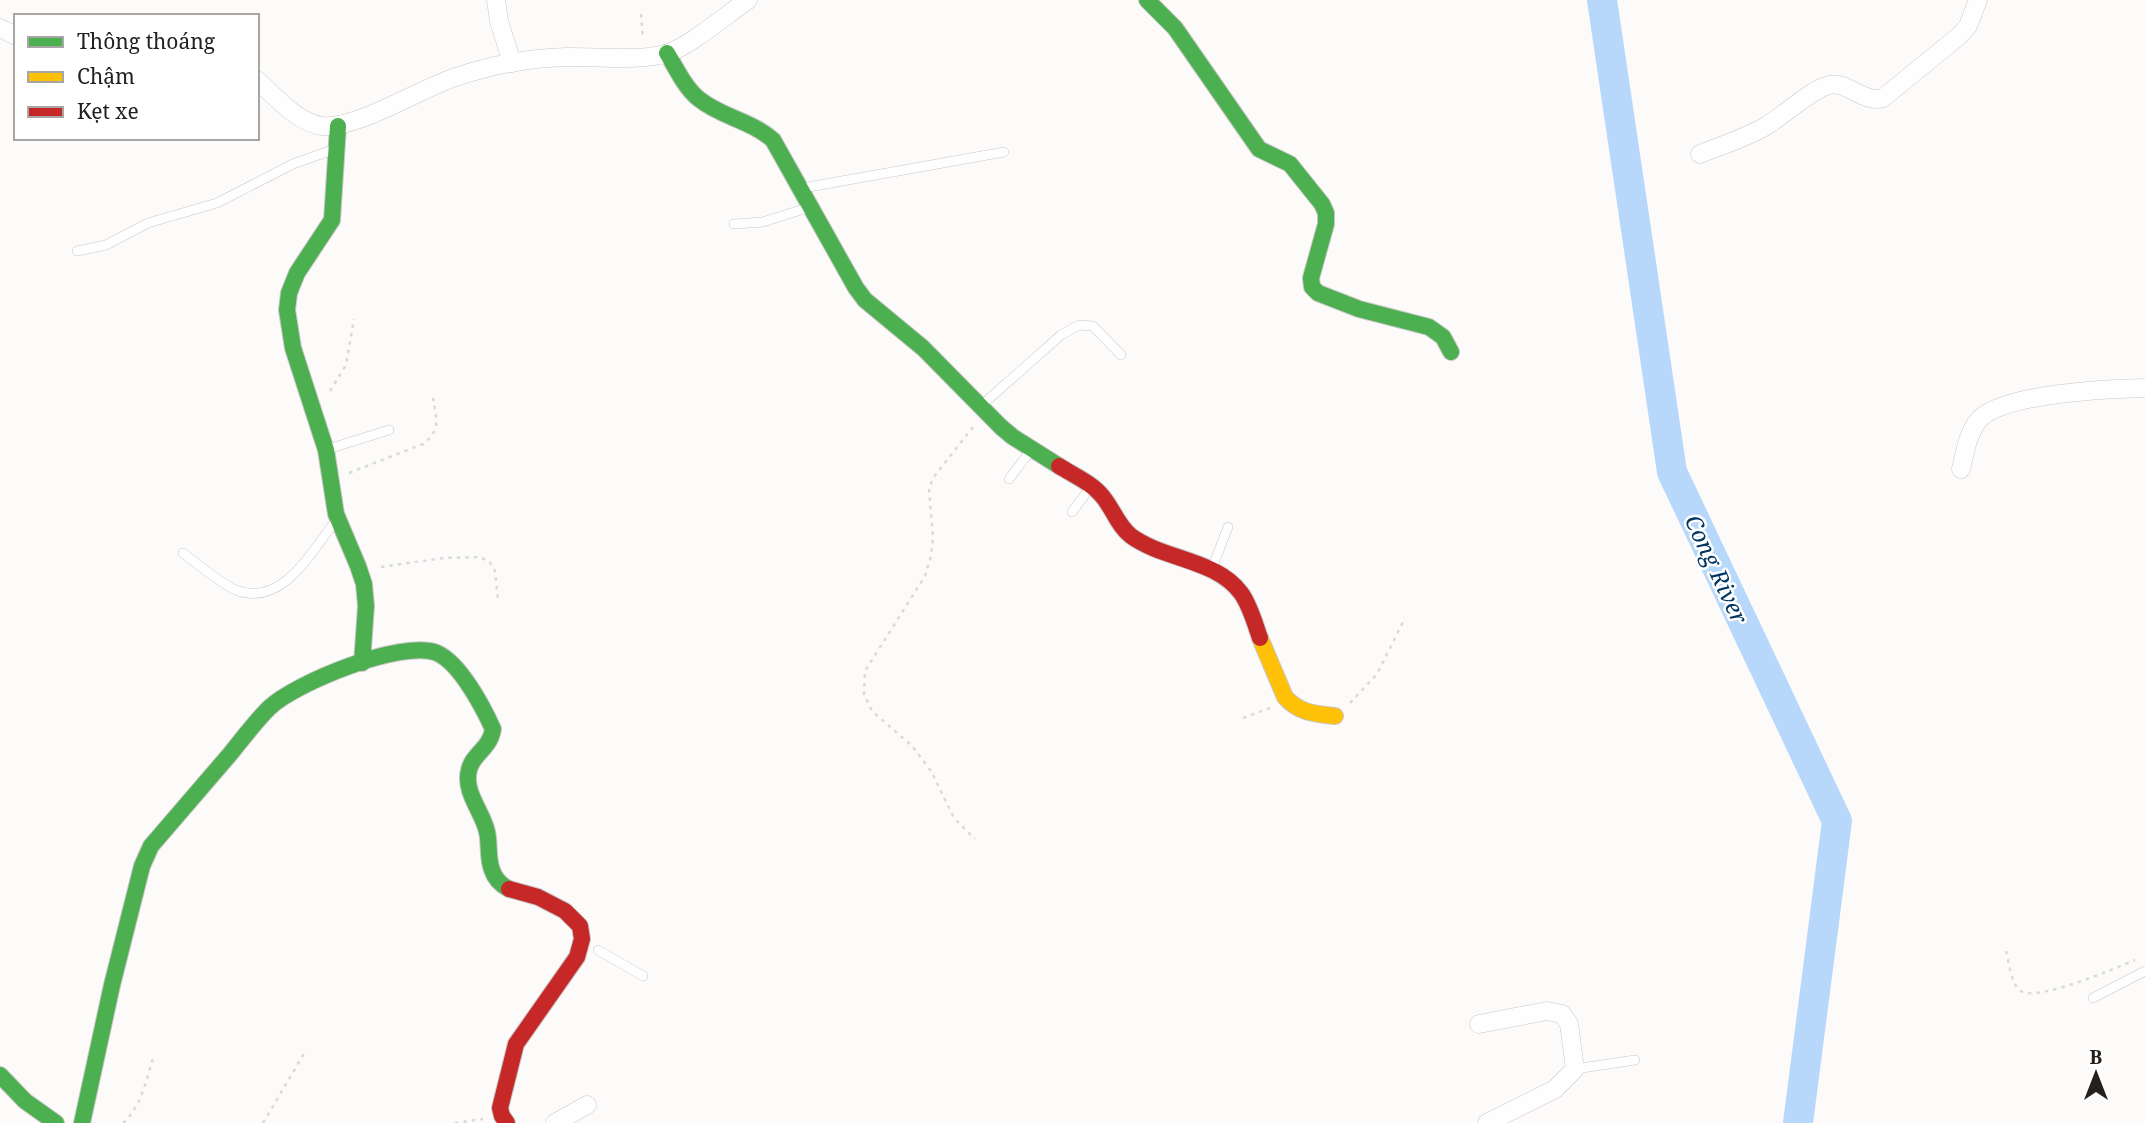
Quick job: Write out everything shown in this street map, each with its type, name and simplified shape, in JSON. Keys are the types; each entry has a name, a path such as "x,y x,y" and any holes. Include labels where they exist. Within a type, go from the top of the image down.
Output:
{"street":[{"path":"496,0 499,22 512,63"},
{"path":"259,82 304,120 321,126 338,126 446,80 512,63 565,57 644,57 667,53 682,46 748,0"},
{"path":"1147,0 1175,28 1259,149 1290,164 1322,204 1326,224 1311,278 1312,287 1318,293 1359,309 1429,327 1439,332 1451,352"},
{"path":"1700,154 1755,132 1825,86 1840,85 1867,99 1883,98 1959,36 1968,26 1978,0"},
{"path":"667,53 698,98 760,129 773,140 865,300 923,348 1001,427 1107,499 1121,526 1130,536 1232,582 1242,594 1293,708 1305,713 1335,716"},
{"path":"338,126 332,220 326,234 296,274 289,291 287,312 289,334 326,449 338,519 365,589 362,663"},
{"path":"1961,469 1968,438 1978,420 1999,408 2041,397 2104,389 2145,388"},
{"path":"82,1123 138,879 151,846 268,709 285,695 362,663 421,650 447,659 458,669 493,729 490,744 471,764 468,774 487,831 490,869 500,884 508,889 534,895 570,914 578,921 582,932 584,944 577,957 516,1044 500,1108 504,1119"},
{"path":"1479,1024 1547,1011 1562,1014 1569,1024 1575,1069 1555,1088 1487,1123"},
{"path":"0,1075 25,1101 56,1123"},
{"path":"555,1123 587,1105"}],"lane":[{"path":"77,251 106,245 148,223 217,202 293,164 337,148"},
{"path":"801,188 1004,152"},
{"path":"734,224 763,222 811,207"},
{"path":"984,409 1061,335 1079,324 1093,326 1121,355"},
{"path":"326,449 390,430"},
{"path":"1009,479 1032,449"},
{"path":"1072,512 1091,486"},
{"path":"183,554 235,590 261,594 288,581 338,519"},
{"path":"1211,571 1228,527"},
{"path":"598,950 643,976"},
{"path":"2093,998 2145,971"},
{"path":"1575,1069 1634,1060"}],"path":[{"path":"641,14 644,57"},
{"path":"314,410 346,365 354,319"},
{"path":"330,481 428,440 437,428 433,398"},
{"path":"975,839 954,818 931,771 912,746 872,711 864,694 863,683 865,671 925,576 933,538 929,489 933,478 984,409"},
{"path":"360,572 443,558 479,557 489,561 495,571 498,600"},
{"path":"1335,716 1360,694 1377,674 1405,618"},
{"path":"1243,718 1288,701"},
{"path":"2006,951 2016,987 2022,993 2030,995 2085,980 2138,959"},
{"path":"263,1123 305,1052"},
{"path":"123,1123 139,1102 153,1058"},
{"path":"455,1123 504,1119"}],"waterway":[{"name":"Cong River","path":"1602,0 1672,472 1837,821 1798,1123"}],"traffic: fast":[{"path":"1147,0 1175,28 1259,149 1290,164 1322,204 1326,213 1326,224 1311,278 1312,287 1318,293 1359,309 1429,327 1443,337 1451,352"},
{"path":"667,53 685,84 699,99 773,140 865,300 923,348 1001,427 1059,466"},
{"path":"338,126 332,220 297,273 289,293 287,310 293,348 326,450 336,514 364,584 366,606 362,663"},
{"path":"82,1123 112,985 142,866 151,846 264,713 301,687 350,666 400,652 421,650 446,658 477,698 493,729 489,741 471,764 468,778 471,794 485,824 492,870 503,886 509,889"},
{"path":"0,1075 25,1101 56,1123"}],"traffic: slow":[{"path":"1260,638 1285,697 1302,710 1335,716"}],"traffic: jam":[{"path":"1059,466 1099,492 1131,536 1144,544 1204,566 1230,582 1247,603 1260,638"},
{"path":"507,1123 500,1108 516,1044 577,957 582,939 580,926 565,911 538,897 509,889"}]}
